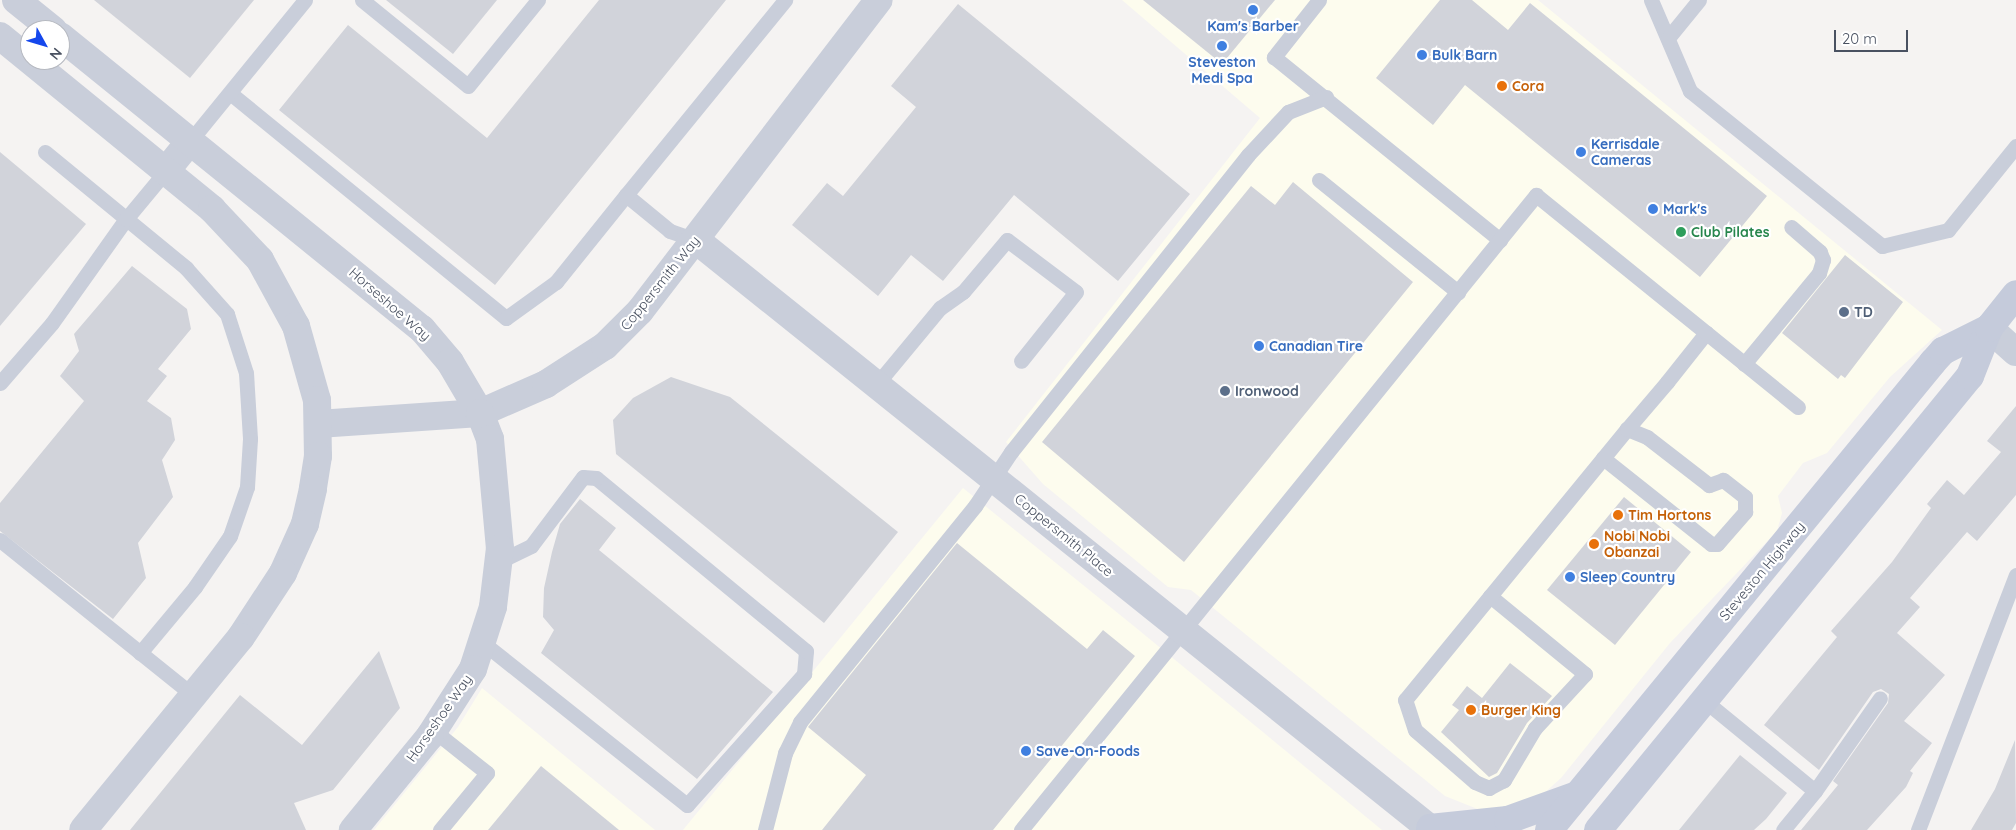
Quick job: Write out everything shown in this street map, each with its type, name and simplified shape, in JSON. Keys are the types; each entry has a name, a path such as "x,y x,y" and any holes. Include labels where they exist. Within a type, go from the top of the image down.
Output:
{"main road":[{"name":"Steveston Highway","path":"1598,830 1970,376 1988,328 2016,294"},
{"name":"Steveston Highway","path":"1549,830 1933,362 1943,351 1988,328"},
{"path":"1431,829 1508,820 1579,795"}],"street":[{"path":"16,0 41,20"},
{"name":"Coppersmith Way","path":"318,424 480,413 546,384 605,346 640,310 696,240 878,0"},
{"path":"0,36 212,209 260,260 305,352 314,379 318,424 313,489 295,548 261,610 194,696 83,830"},
{"name":"Horseshoe Way","path":"70,44 422,329 450,362 480,413 494,462 498,562 493,607 473,669 434,730 353,830"},
{"path":"165,172 190,141"},
{"name":"Coppersmith Place","path":"696,240 1431,829"},
{"path":"1988,328 2016,352"}],"lane":[{"path":"190,141 305,0"},
{"path":"362,0 468,86 538,0"},
{"path":"230,93 506,318 556,282 784,0"},
{"path":"1319,0 1274,57 1326,97 1500,240"},
{"path":"1651,0 1690,91 1882,246 1948,230 2016,146"},
{"path":"1668,38 1699,0"},
{"path":"765,830 792,732 995,479 1011,452 1248,154 1288,112 1326,97"},
{"path":"45,152 186,268 227,314 246,373 250,438 247,487 230,536 195,587 140,653"},
{"path":"0,383 52,323 126,219 165,172"},
{"path":"1319,180 1458,292"},
{"path":"626,195 670,231 696,240"},
{"path":"1021,830 1186,631 1536,195 1798,408"},
{"path":"1744,364 1819,273 1823,260 1820,252 1791,227"},
{"path":"876,385 940,308 963,292 1007,240 1076,292 1021,361"},
{"path":"1490,596 1585,674 1535,728 1504,780 1489,788 1475,782 1415,730 1405,700 1490,596 1603,458 1706,333"},
{"path":"1603,458 1712,544 1717,544 1745,512 1747,503 1723,480 1709,485 1647,437 1627,429"},
{"path":"482,642 687,804 804,674 806,651 596,478 583,477 531,546 498,562"},
{"path":"0,540 194,696"},
{"path":"1918,830 2016,575"},
{"path":"1783,830 1815,791 1880,698"},
{"path":"1704,701 1815,791"},
{"path":"434,730 487,773 440,830"}],"shaded area":[{"path":"1122,0 1538,0 1942,330 1890,377 1827,453 1803,463 1778,496 1782,513 1777,531 1670,643 1561,778 1541,796 1520,806 1480,810 1445,796 1191,590 1168,587 1043,484 1006,442 1260,118"},
{"path":"963,488 1135,627 1382,830 683,830"},
{"path":"482,688 655,830 374,830 458,727"}],"building":[{"path":"94,0 254,0 190,78"},
{"path":"386,0 497,0 453,54"},
{"path":"599,0 726,0 495,285 279,110 348,25 487,138"},
{"path":"1143,0 1275,0 1222,64"},
{"path":"1440,0 1472,0 1508,30 1530,3 1767,196 1700,277 1465,85 1433,125 1376,78"},
{"path":"958,4 1190,194 1118,281 1014,195 943,281 911,255 878,296 792,225 827,183 843,196 916,107 891,86"},
{"path":"0,152 86,224 0,326"},
{"path":"1293,182 1413,282 1184,562 1042,442 1251,186 1275,205"},
{"name":"TD","path":"1845,255 1903,302 1845,378 1841,375 1838,379 1782,333"},
{"path":"132,266 187,309 191,329 158,369 167,376 147,401 171,418 175,440 162,460 173,497 138,543 146,578 113,619 0,531 0,503 84,401 60,376 79,351 74,334"},
{"path":"671,377 730,397 898,532 824,623 616,454 613,420 633,398"},
{"path":"2016,406 2016,495 1977,541 1967,532 1910,598 1920,607 1897,633 1945,675 1904,721 1932,743 1910,771 1913,773 1906,787 1867,830 1801,830 1838,785 1833,781 1888,703 1889,694 1881,689 1873,692 1819,770 1764,725 1837,637 1831,631 1892,562 1931,508 1927,504 1947,480 1964,495 2001,452 1987,441"},
{"path":"1624,497 1691,552 1615,645 1547,590"},
{"path":"580,499 616,528 599,550 773,692 697,779 541,653 554,630 543,617 544,588 552,552 560,524"},
{"path":"957,543 1087,649 1103,630 1135,656 993,830 822,830 866,775 808,727"},
{"path":"379,651 400,708 333,790 294,803 306,830 130,830 240,695 302,745"},
{"path":"1510,663 1552,696 1527,723 1497,773 1489,777 1441,732 1459,710 1452,705 1467,686 1482,698"},
{"path":"2015,740 2016,823 2012,830 1971,830 1995,789"},
{"path":"1740,755 1787,793 1766,819 1754,830 1679,830"},
{"path":"541,766 619,830 488,830"}],"place":[{"name":"Kam's Barber","path":"1253,10"},
{"name":"Steveston Medi Spa","path":"1222,46"},
{"name":"Bulk Barn","path":"1422,55"},
{"name":"Cora","path":"1502,86"},
{"name":"Kerrisdale Cameras","path":"1581,152"},
{"name":"Mark's","path":"1653,209"},
{"name":"Club Pilates","path":"1681,232"},
{"name":"TD","path":"1844,312"},
{"name":"Canadian Tire","path":"1259,346"},
{"name":"Ironwood","path":"1225,391"},
{"name":"Tim Hortons","path":"1618,515"},
{"name":"Nobi Nobi Obanzai","path":"1594,544"},
{"name":"Sleep Country","path":"1570,577"},
{"name":"Burger King","path":"1471,710"},
{"name":"Save-On-Foods","path":"1026,751"}]}
